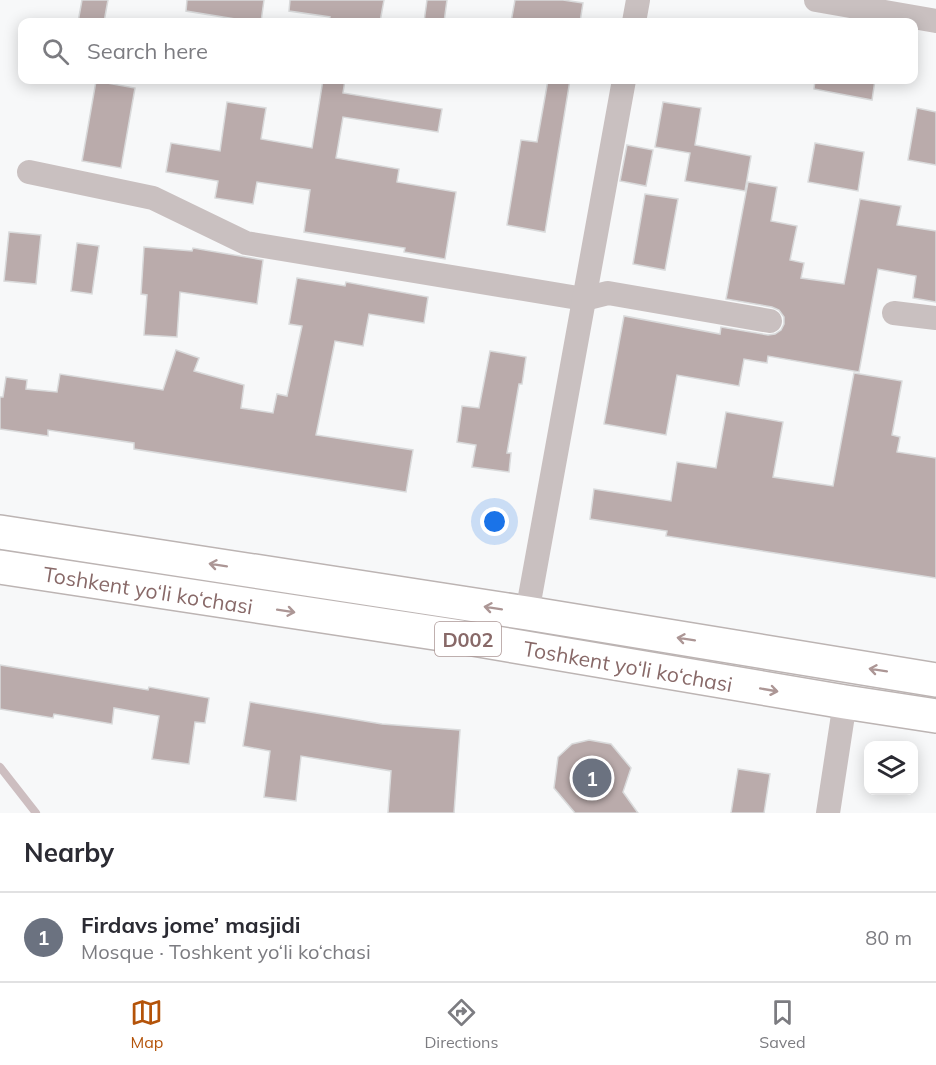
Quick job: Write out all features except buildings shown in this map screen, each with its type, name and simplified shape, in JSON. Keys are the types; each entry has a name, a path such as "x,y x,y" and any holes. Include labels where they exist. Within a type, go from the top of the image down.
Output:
{"highway":[{"name":"Toshkent yo‘li ko‘chasi","path":"0,532 527,613 936,680"},
{"path":"140,588 145,554"},
{"name":"Toshkent yo‘li ko‘chasi","path":"0,567 461,637 936,716"}],"street":[{"path":"635,18 638,0"},
{"path":"816,0 936,21"},
{"path":"527,613 623,84"},
{"path":"29,172 153,198 246,243 584,299 609,293 770,321"},
{"path":"894,313 936,318"},
{"path":"828,813 845,702"}],"waterway":[{"path":"0,767 36,813"}],"place":[{"name":"Firdavs jome’ masjidi","path":"592,778"}]}
